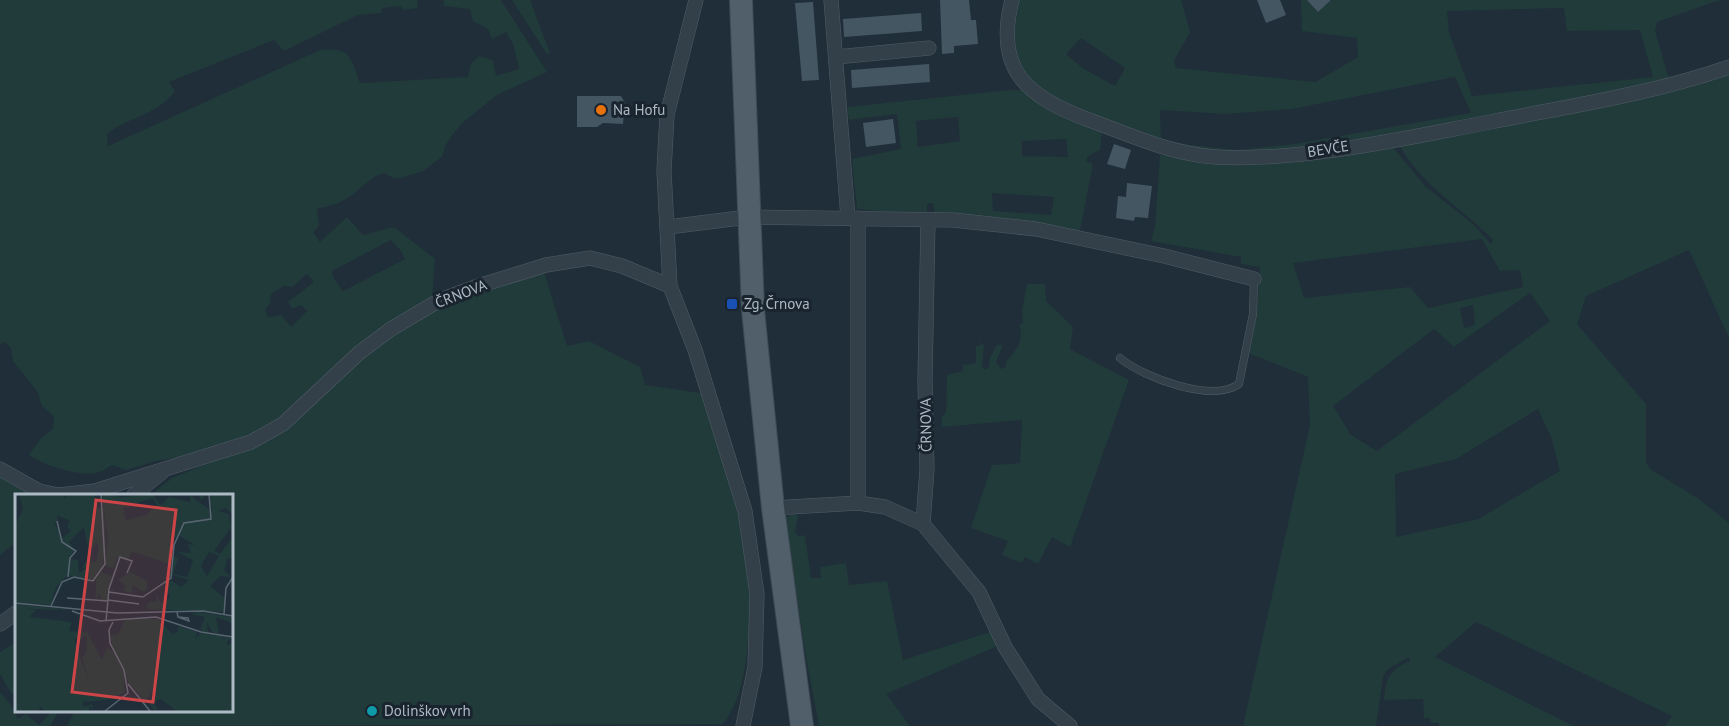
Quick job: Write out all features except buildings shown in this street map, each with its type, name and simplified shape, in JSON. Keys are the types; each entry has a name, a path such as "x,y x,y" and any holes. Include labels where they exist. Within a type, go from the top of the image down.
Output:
{"main road":[{"path":"741,0 753,310 773,508 802,726"}],"street":[{"path":"696,0 668,115 664,171 670,286 695,350 745,511 757,594 755,667 743,726"},
{"path":"831,0 853,218 858,503"},
{"name":"BEVČE","path":"1012,0 1008,16 1006,47 1011,64 1023,82 1048,102 1172,150 1213,157 1294,155 1439,131 1650,91 1729,67"},
{"path":"836,57 929,48"},
{"path":"668,227 748,217 953,220 1036,229 1164,256 1254,279"},
{"name":"ČRNOVA","path":"923,525 927,469 925,380 928,221"},
{"name":"ČRNOVA","path":"65,494 95,490 164,471 251,442 283,424 359,353 391,329 440,300 546,265 590,258 622,266 670,286"},
{"name":"ČRNOVA","path":"0,469 39,491 53,494"},
{"path":"135,494 164,471"},
{"path":"773,508 858,503 885,507 923,525 979,592 1005,647 1038,699 1070,726"},
{"path":"0,624 15,614"}],"lane":[{"path":"1120,358 1134,369 1176,384 1203,391 1229,391 1239,384 1253,314 1254,279"}],"green space":[{"path":"0,0 417,0 418,8 403,10 401,6 382,8 381,13 358,15 284,51 274,40 169,82 175,91 168,99 151,111 124,123 107,134 108,146 320,50 338,50 348,56 360,83 468,77 471,64 479,56 493,60 496,76 519,69 513,44 506,32 492,39 488,29 473,21 470,9 443,6 444,0 501,0 547,72 497,95 461,124 446,144 442,157 423,171 401,178 394,178 384,173 379,174 344,200 317,209 319,226 313,232 320,242 347,217 363,235 394,227 435,259 432,299 263,430 204,453 156,461 126,470 112,465 101,471 83,473 53,466 29,455 41,438 53,429 54,417 42,406 37,391 13,361 11,348 4,342 0,345","holes":["391,240 405,259 343,291 333,277 332,271","307,274 314,282 288,302 292,309 301,305 307,311 291,327 281,315 268,317 265,309 270,304 271,294 284,286 292,287"]},
{"path":"512,0 530,0 550,53 547,54"},
{"path":"1018,0 1181,0 1190,32 1174,61 1176,68 1315,82 1358,57 1357,38 1302,31 1301,0 1309,0 1318,10 1332,0 1720,0 1657,22 1655,31 1670,82 1433,128 1294,150 1223,153 1161,142 1142,131 1129,131 1111,125 1054,98 1039,88 1020,61 1015,44","holes":["1564,8 1567,31 1640,30 1653,77 1472,96 1449,32 1447,11","1081,38 1125,68 1115,86 1084,69 1066,54","1455,77 1471,113 1294,144 1238,150 1190,145 1161,139 1160,110 1225,114 1292,109"]},
{"path":"1729,71 1729,338 1689,250 1586,296 1577,324 1646,404 1646,462 1650,469 1699,499 1729,523 1729,726 1665,726 1672,716 1476,622 1435,657 1574,726 1439,726 1439,723 1431,723 1430,718 1424,718 1423,699 1384,700 1387,681 1393,671 1410,661 1409,657 1387,670 1383,677 1376,726 1243,726 1310,425 1308,377 1248,353 1257,310 1260,267 1241,264 1241,257 1151,241 1155,227 1160,155 1392,146 1426,187 1473,224 1491,244 1493,240 1419,173 1400,146","holes":["1482,239 1500,271 1520,270 1523,287 1428,308 1410,287 1304,298 1293,263","1530,293 1550,321 1377,451 1351,435 1333,406 1434,329 1454,347","1473,305 1475,325 1464,328 1460,308","1538,409 1551,437 1560,471 1478,519 1396,537 1395,474 1456,459"]},
{"path":"1022,90 1102,130 1100,150 1088,156 1086,161 1093,164 1080,231 935,214 933,203 927,204 927,213 922,215 857,209 852,159 901,149 897,114 849,120 847,107","holes":["958,117 960,141 918,147 916,121","1066,139 1068,157 1022,156 1022,141","992,193 1054,197 1051,215 993,211"]},
{"path":"544,272 567,346 589,341 640,367 645,385 701,393 739,520 746,552 749,584 750,617 744,672 737,698 723,724 67,726 74,711 232,711 232,494 152,494 172,478 277,435 355,361 437,306"},
{"path":"1027,284 1045,284 1046,301 1073,327 1070,349 1129,380 1070,547 1052,537 1038,564 1025,557 1022,563 1002,555 1008,541 971,528 992,465 1020,463 1022,420 942,427 942,417 946,412 947,375 963,371 963,365 976,363 976,346 980,346 980,342 984,346 982,366 985,370 989,367 990,357 997,345 1003,345 996,362 1001,369 1006,367 1006,362 1020,340 1019,324 1023,323 1022,310"},
{"path":"0,476 20,489 33,494 15,494 15,544 0,555"},
{"path":"794,512 798,517 795,532 799,536 805,535 811,578 821,578 820,567 846,563 849,585 887,581 903,660 993,631 1000,645 886,694 910,726 819,726 785,519"},
{"path":"15,643 15,693 11,693 0,674 0,652"},
{"path":"0,692 11,705 18,719 26,714 39,725 52,711 58,711 51,726 0,726"}],"place":[{"name":"Na Hofu","path":"601,110"},
{"name":"Zg. Črnova","path":"732,304"},
{"name":"Dolinškov vrh","path":"372,711"}]}
